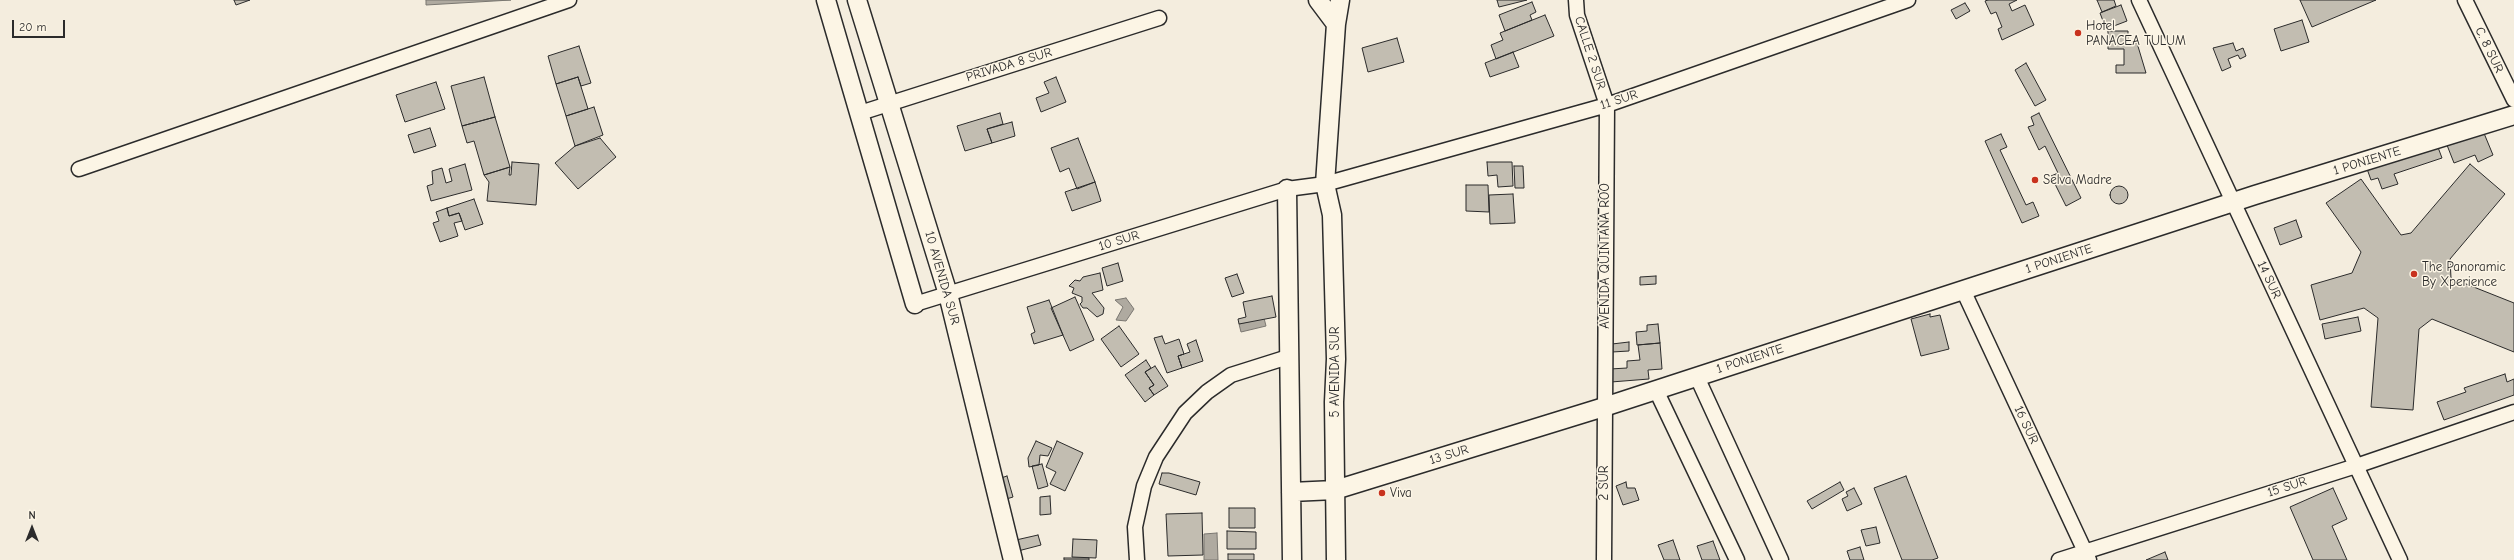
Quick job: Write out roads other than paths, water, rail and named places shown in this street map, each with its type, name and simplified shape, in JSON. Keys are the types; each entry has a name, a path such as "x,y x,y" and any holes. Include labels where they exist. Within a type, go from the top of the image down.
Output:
{"street":[{"path":"79,169 569,0"},
{"path":"826,0 915,304"},
{"name":"10 AVENIDA SUR","path":"857,0 948,294 1013,560"},
{"path":"1318,0 1336,24"},
{"name":"5 AVENIDA SUR","path":"1336,560 1336,359 1332,215 1325,184 1336,24 1340,0"},
{"name":"CALLE 2 SUR","path":"1576,0 1577,15 1607,105"},
{"name":"11 SUR","path":"1325,184 1607,105 1908,0"},
{"name":"14 SUR","path":"2139,0 2400,560"},
{"name":"C. 8 SUR","path":"2465,0 2514,100"},
{"name":"PRIVADA 8 SUR","path":"860,113 888,102 1159,18"},
{"name":"AVENIDA QUINTANA ROO","path":"1604,407 1607,105"},
{"name":"1 PONIENTE","path":"1604,407 2233,203 2514,116"},
{"name":"10 SUR","path":"915,304 1287,189 1325,184"},
{"path":"1287,189 1288,357 1292,560"},
{"name":"16 SUR","path":"1963,290 2087,556"},
{"path":"1137,560 1135,527 1144,486 1156,457 1185,413 1208,392 1231,375 1288,357"},
{"path":"1698,376 1781,560"},
{"path":"1656,390 1737,560"},
{"name":"13 SUR","path":"1291,492 1336,490 1604,407"},
{"name":"2 SUR","path":"1604,407 1604,560"},
{"name":"15 SUR","path":"2059,560 2087,556 2514,412"}],"place":[{"name":"Hotel PANACEA TULUM","path":"2078,33"},
{"name":"Selva Madre","path":"2035,180"},
{"name":"The Panoramic By Xperience","path":"2414,274"},
{"name":"Viva","path":"1382,493"}]}
